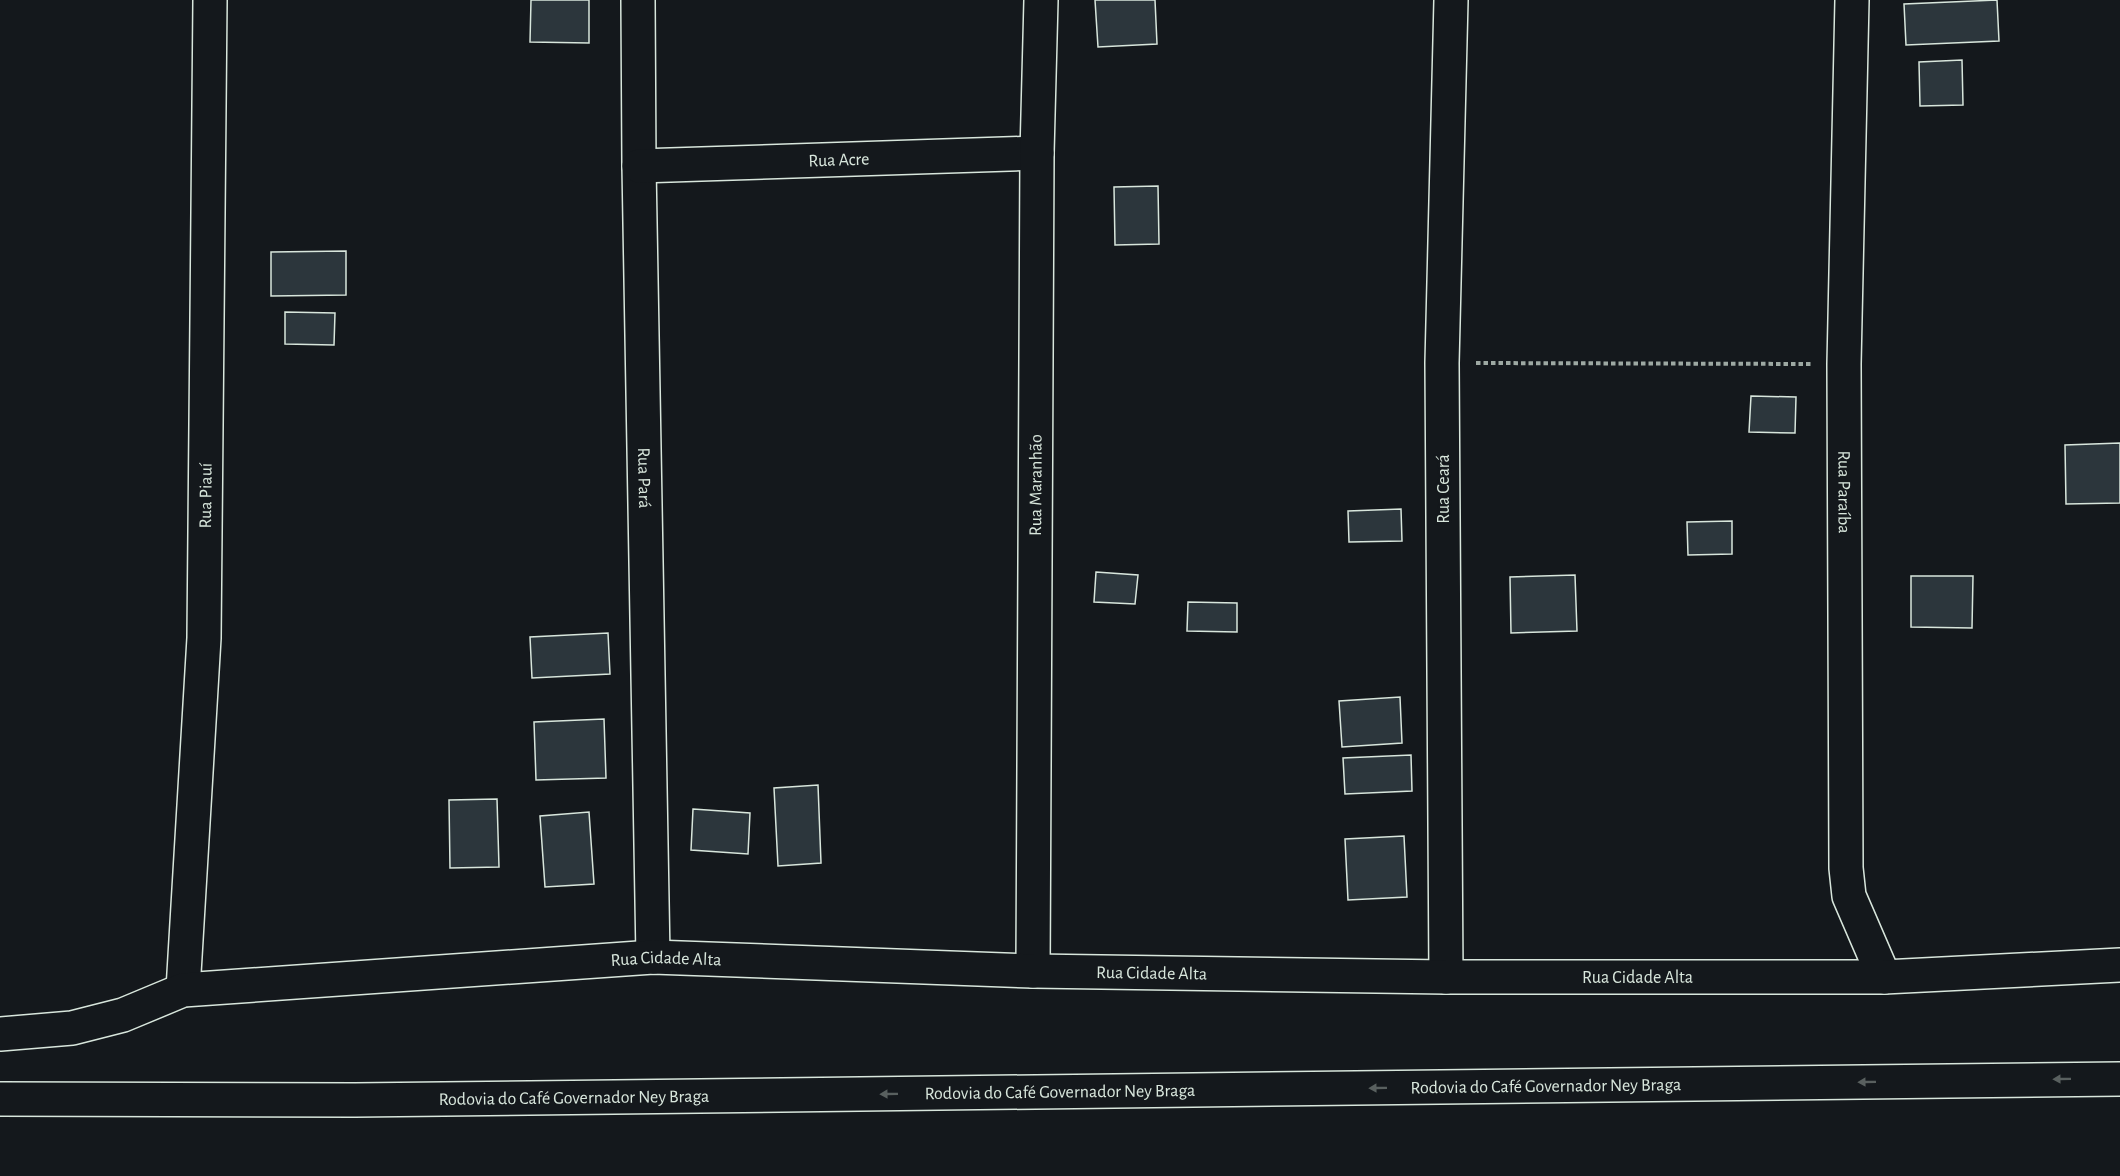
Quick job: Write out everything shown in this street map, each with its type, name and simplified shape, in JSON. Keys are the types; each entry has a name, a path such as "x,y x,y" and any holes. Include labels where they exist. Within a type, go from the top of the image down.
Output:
{"main road":[{"name":"Rua Piauí","path":"183,990 204,638 210,0"},
{"name":"Rua Pará","path":"638,0 652,957"},
{"name":"Rua Maranhão","path":"1033,971 1037,153 1041,0"},
{"name":"Rua Ceará","path":"1446,977 1442,363 1450,0"},
{"name":"Rua Paraíba","path":"1852,0 1844,364 1846,868 1849,896 1884,977"},
{"name":"Rua Acre","path":"639,166 1037,153"},
{"name":"Rua Cidade Alta","path":"0,1034 72,1028 123,1015 183,990 652,957 1033,971 1446,977 1884,977 2120,964"},
{"name":"Rodovia do Café Governador Ney Braga","path":"0,1099 355,1100 2120,1078"}],"path":[{"path":"1442,363 1844,364"}],"building":[{"path":"531,0 589,0 589,43 530,42"},
{"path":"1095,0 1155,0 1157,44 1098,47"},
{"path":"1997,0 1999,41 1906,45 1904,4"},
{"path":"1962,60 1963,105 1920,106 1919,62"},
{"path":"1158,186 1159,244 1115,245 1114,187"},
{"path":"346,251 346,295 271,296 271,252"},
{"path":"285,312 335,313 334,345 285,344"},
{"path":"1751,396 1796,397 1795,433 1749,432"},
{"path":"2120,443 2120,503 2066,504 2065,445"},
{"path":"1401,509 1402,541 1349,542 1348,511"},
{"path":"1732,521 1732,554 1688,555 1687,522"},
{"path":"1096,572 1138,575 1135,604 1094,602"},
{"path":"1575,575 1577,631 1511,633 1510,577"},
{"path":"1911,576 1973,576 1972,628 1911,627"},
{"path":"1188,602 1237,603 1237,632 1187,631"},
{"path":"608,633 610,674 532,678 530,637"},
{"path":"1400,697 1402,743 1342,747 1339,701"},
{"path":"604,719 606,778 536,780 534,722"},
{"path":"1411,755 1412,791 1345,794 1343,758"},
{"path":"818,785 821,863 778,866 774,788"},
{"path":"497,799 499,867 450,868 449,800"},
{"path":"693,809 750,813 748,854 691,850"},
{"path":"589,812 594,884 545,887 540,816"},
{"path":"1404,836 1407,897 1348,900 1345,839"}]}
